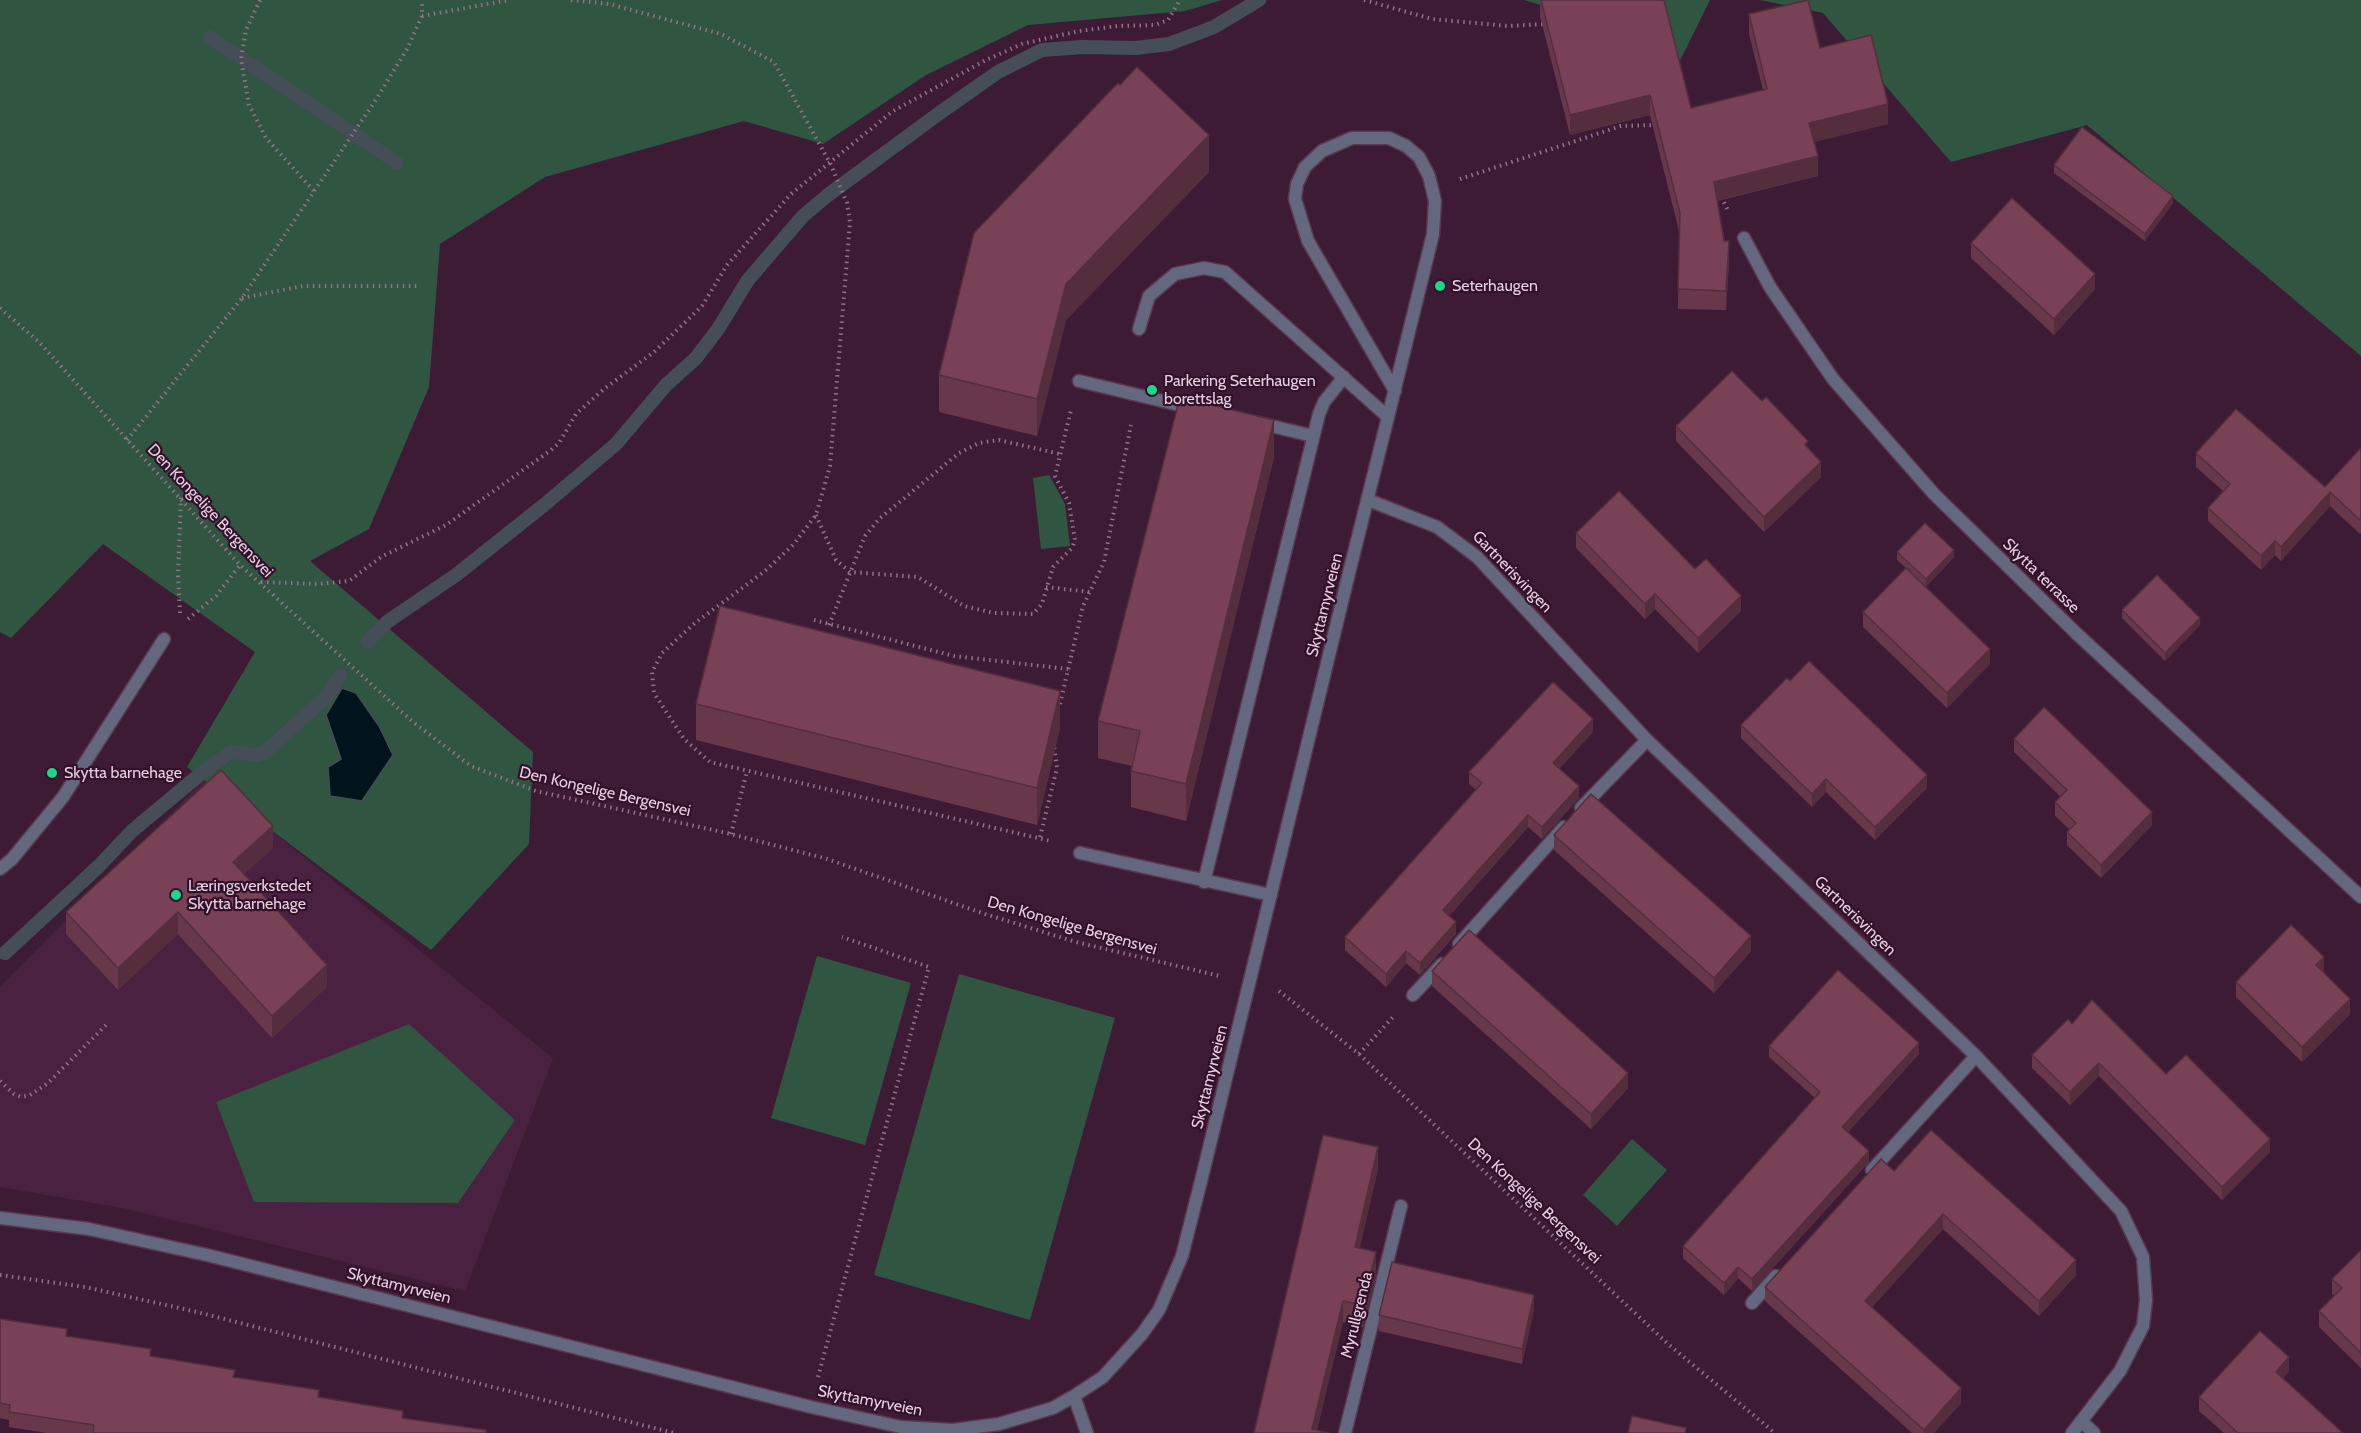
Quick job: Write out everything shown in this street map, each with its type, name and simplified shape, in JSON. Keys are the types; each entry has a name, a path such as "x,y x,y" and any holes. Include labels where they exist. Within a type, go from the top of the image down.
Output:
{"street":[{"name":"Skyttamyrveien","path":"0,1218 80,1228 207,1255 811,1407 901,1427 953,1430 999,1424 1053,1408 1074,1396 1103,1377 1126,1355 1159,1310 1171,1286 1192,1219 1395,391 1433,234 1435,209 1432,186 1419,157 1406,146 1389,138 1370,136 1352,138 1322,151 1305,167 1297,184 1295,199 1308,241 1395,391"},
{"name":"Skytta terrasse","path":"1744,238 1770,288 1827,370 1934,494 2085,641 2361,897"},
{"path":"1139,329 1149,296 1175,274 1204,268 1225,272 1388,417"},
{"path":"1204,882 1313,436 1324,402 1344,377"},
{"path":"1079,381 1206,411"},
{"path":"1251,421 1313,436"},
{"name":"Gartnerisvingen","path":"1368,500 1437,527 1477,556 1647,740 1976,1056 2121,1211 2143,1257 2146,1300 2143,1326 2120,1371 2072,1433"},
{"path":"0,869 18,852 63,797 164,639"},
{"path":"1413,995 1614,771 1647,740"},
{"path":"1080,853 1271,895"},
{"path":"1864,1179 1976,1056"},
{"name":"Myrullgrenda","path":"1345,1433 1401,1206"},
{"path":"1752,1303 1784,1267"},
{"path":"1074,1396 1087,1433"},
{"path":"2081,1421 2094,1433"}],"path":[{"path":"260,0 246,30 241,59 249,105 266,138 314,191"},
{"path":"127,441 242,298 349,140 407,49 422,16 422,0"},
{"path":"422,16 509,0"},
{"path":"571,0 609,4 720,34 774,62 830,163 847,203 850,222 830,466 816,514 800,537 765,571 695,623 662,653 652,672 654,693 693,749 710,762 1040,837 1080,853"},
{"path":"260,582 317,585 349,581 381,557 446,525 551,450 576,414 604,389 654,352 702,306 727,265 791,194 893,111 986,60 1050,36 1164,22 1180,0"},
{"path":"1364,0 1432,20 1508,26 1554,24"},
{"path":"1594,124 1594,135"},
{"path":"1432,186 1524,160 1621,126 1663,125"},
{"path":"1719,194 1744,238"},
{"path":"242,298 303,286 420,286"},
{"name":"Den Kongelige Bergensvei","path":"0,308 39,342 240,565 413,722 471,766 536,791 731,834 824,858 974,911 1076,942 1230,978"},
{"path":"816,514 836,560 850,572 918,577 964,606 1005,614 1033,614 1042,604 1046,587 1057,561 1072,548 1075,540 1069,503 1054,476 1079,381"},
{"path":"1058,711 1083,606 1098,580 1104,562 1138,395"},
{"path":"829,625 860,544 879,519 970,447 999,440 1060,454"},
{"path":"181,497 178,576 181,625"},
{"path":"164,639 216,596 240,565"},
{"path":"1046,587 1090,592"},
{"path":"814,620 954,656 1068,669"},
{"path":"1040,837 1057,768 1053,739"},
{"path":"731,834 747,771"},
{"path":"815,1387 929,967 842,937"},
{"name":"Den Kongelige Bergensvei","path":"1275,988 1359,1054 1668,1344 1775,1433"},
{"path":"1359,1054 1413,995"},
{"path":"0,1081 14,1094 21,1097 30,1095 48,1083 108,1023"},
{"path":"0,1275 86,1287 197,1312 674,1433"}],"shaded area":[{"path":"206,778 553,1058 465,1291 123,1208 0,1187 0,987"}],"green space":[{"path":"0,0 1222,0 1185,11 1028,25 926,75 823,144 744,121 545,177 440,244 429,387 369,529 310,561 533,752 529,844 431,950 187,767 255,652 103,544 11,638 0,632"},
{"path":"1524,0 1710,0 1663,95 1616,27"},
{"path":"1760,0 2361,0 2361,356 2087,125 1951,162 1823,13"},
{"path":"1049,475 1065,504 1070,546 1041,549 1033,478"},
{"path":"817,956 911,983 865,1145 771,1118"},
{"path":"959,974 1115,1018 1030,1320 874,1275"},
{"path":"409,1024 515,1120 458,1203 254,1202 216,1102"},
{"path":"1632,1139 1667,1170 1617,1226 1583,1195"}],"water":[{"path":"342,688 356,693 379,726 393,755 362,801 330,796 328,767 341,759 326,715"}],"building":[{"path":"1541,0 1664,0 1691,108 1767,89 1749,14 1808,0 1820,48 1871,35 1888,104 1809,123 1818,156 1714,182 1724,241 1729,241 1726,291 1678,289 1680,213 1650,95 1570,115"},
{"path":"1137,67 1209,135 1066,284 1037,399 939,375 974,233 1118,83 1120,85"},
{"path":"2082,127 2173,196 2145,234 2054,165"},
{"path":"2012,198 2095,274 2054,319 1971,243"},
{"path":"1732,371 1762,401 1766,397 1808,441 1805,445 1821,462 1764,517 1676,426"},
{"path":"1180,397 1274,420 1186,784 1131,771 1140,731 1098,721"},
{"path":"2236,409 2325,487 2360,449 2361,519 2330,492 2281,547 2275,541 2261,556 2208,508 2230,484 2196,453"},
{"path":"1619,491 1695,569 1706,559 1741,596 1698,638 1655,594 1645,604 1576,533"},
{"path":"1925,523 1954,550 1926,579 1897,552"},
{"path":"1906,568 1990,649 1947,693 1863,612"},
{"path":"2157,575 2200,618 2165,653 2122,610"},
{"path":"720,606 1060,691 1037,788 696,704"},
{"path":"1809,661 1927,775 1875,827 1826,779 1812,794 1741,725 1787,678 1790,681"},
{"path":"1553,682 1593,719 1553,763 1579,786 1542,827 1528,815 1443,910 1456,922 1420,963 1406,951 1386,974 1345,937 1482,783 1469,772"},
{"path":"2044,707 2152,812 2101,865 2067,832 2076,823 2055,802 2067,790 2014,739"},
{"path":"221,770 273,826 233,862 327,965 272,1016 178,912 118,968 66,912"},
{"path":"1591,794 1751,936 1714,978 1554,835"},
{"path":"2291,925 2324,957 2316,965 2350,999 2302,1047 2236,982"},
{"path":"1469,930 1628,1073 1591,1114 1432,971"},
{"path":"1838,970 1919,1043 1842,1127 1869,1151 1752,1279 1738,1267 1724,1283 1683,1246 1820,1092 1769,1046"},
{"path":"2092,1000 2166,1074 2186,1055 2270,1139 2222,1187 2099,1063 2070,1092 2032,1055 2068,1019 2072,1024"},
{"path":"1931,1130 2076,1260 2039,1301 1943,1214 1865,1301 1961,1388 1924,1430 1765,1287 1881,1159 1894,1171"},
{"path":"1323,1135 1378,1147 1355,1247 1376,1252 1363,1305 1343,1301 1312,1429 1329,1433 1254,1433"},
{"path":"2361,1250 2361,1353 2319,1311 2342,1288 2332,1279"},
{"path":"1392,1262 1534,1295 1522,1349 1379,1315"},
{"path":"0,1319 67,1329 66,1336 151,1349 150,1356 235,1370 233,1377 319,1390 318,1397 403,1411 402,1418 486,1430 486,1433 93,1433 94,1425 9,1412 10,1405 0,1403"},
{"path":"2260,1331 2289,1357 2276,1372 2343,1433 2238,1433 2199,1397"},
{"path":"1632,1416 1686,1428 1685,1433 1628,1433"}],"waterway":[{"path":"367,642 387,622 456,575 616,444 666,385 696,358 718,329 748,280 803,216 941,112 998,72 1042,50 1083,47 1136,48 1169,44 1214,27 1259,0"},
{"path":"210,37 397,163"},
{"path":"5,953 99,866 132,831 204,771 231,752 257,755 264,753 327,696 341,675"}],"place":[{"name":"Seterhaugen","path":"1440,286"},
{"name":"Parkering Seterhaugen borettslag","path":"1152,390"},
{"name":"Skytta barnehage","path":"52,773"},
{"name":"Læringsverkstedet Skytta barnehage","path":"176,895"}]}
